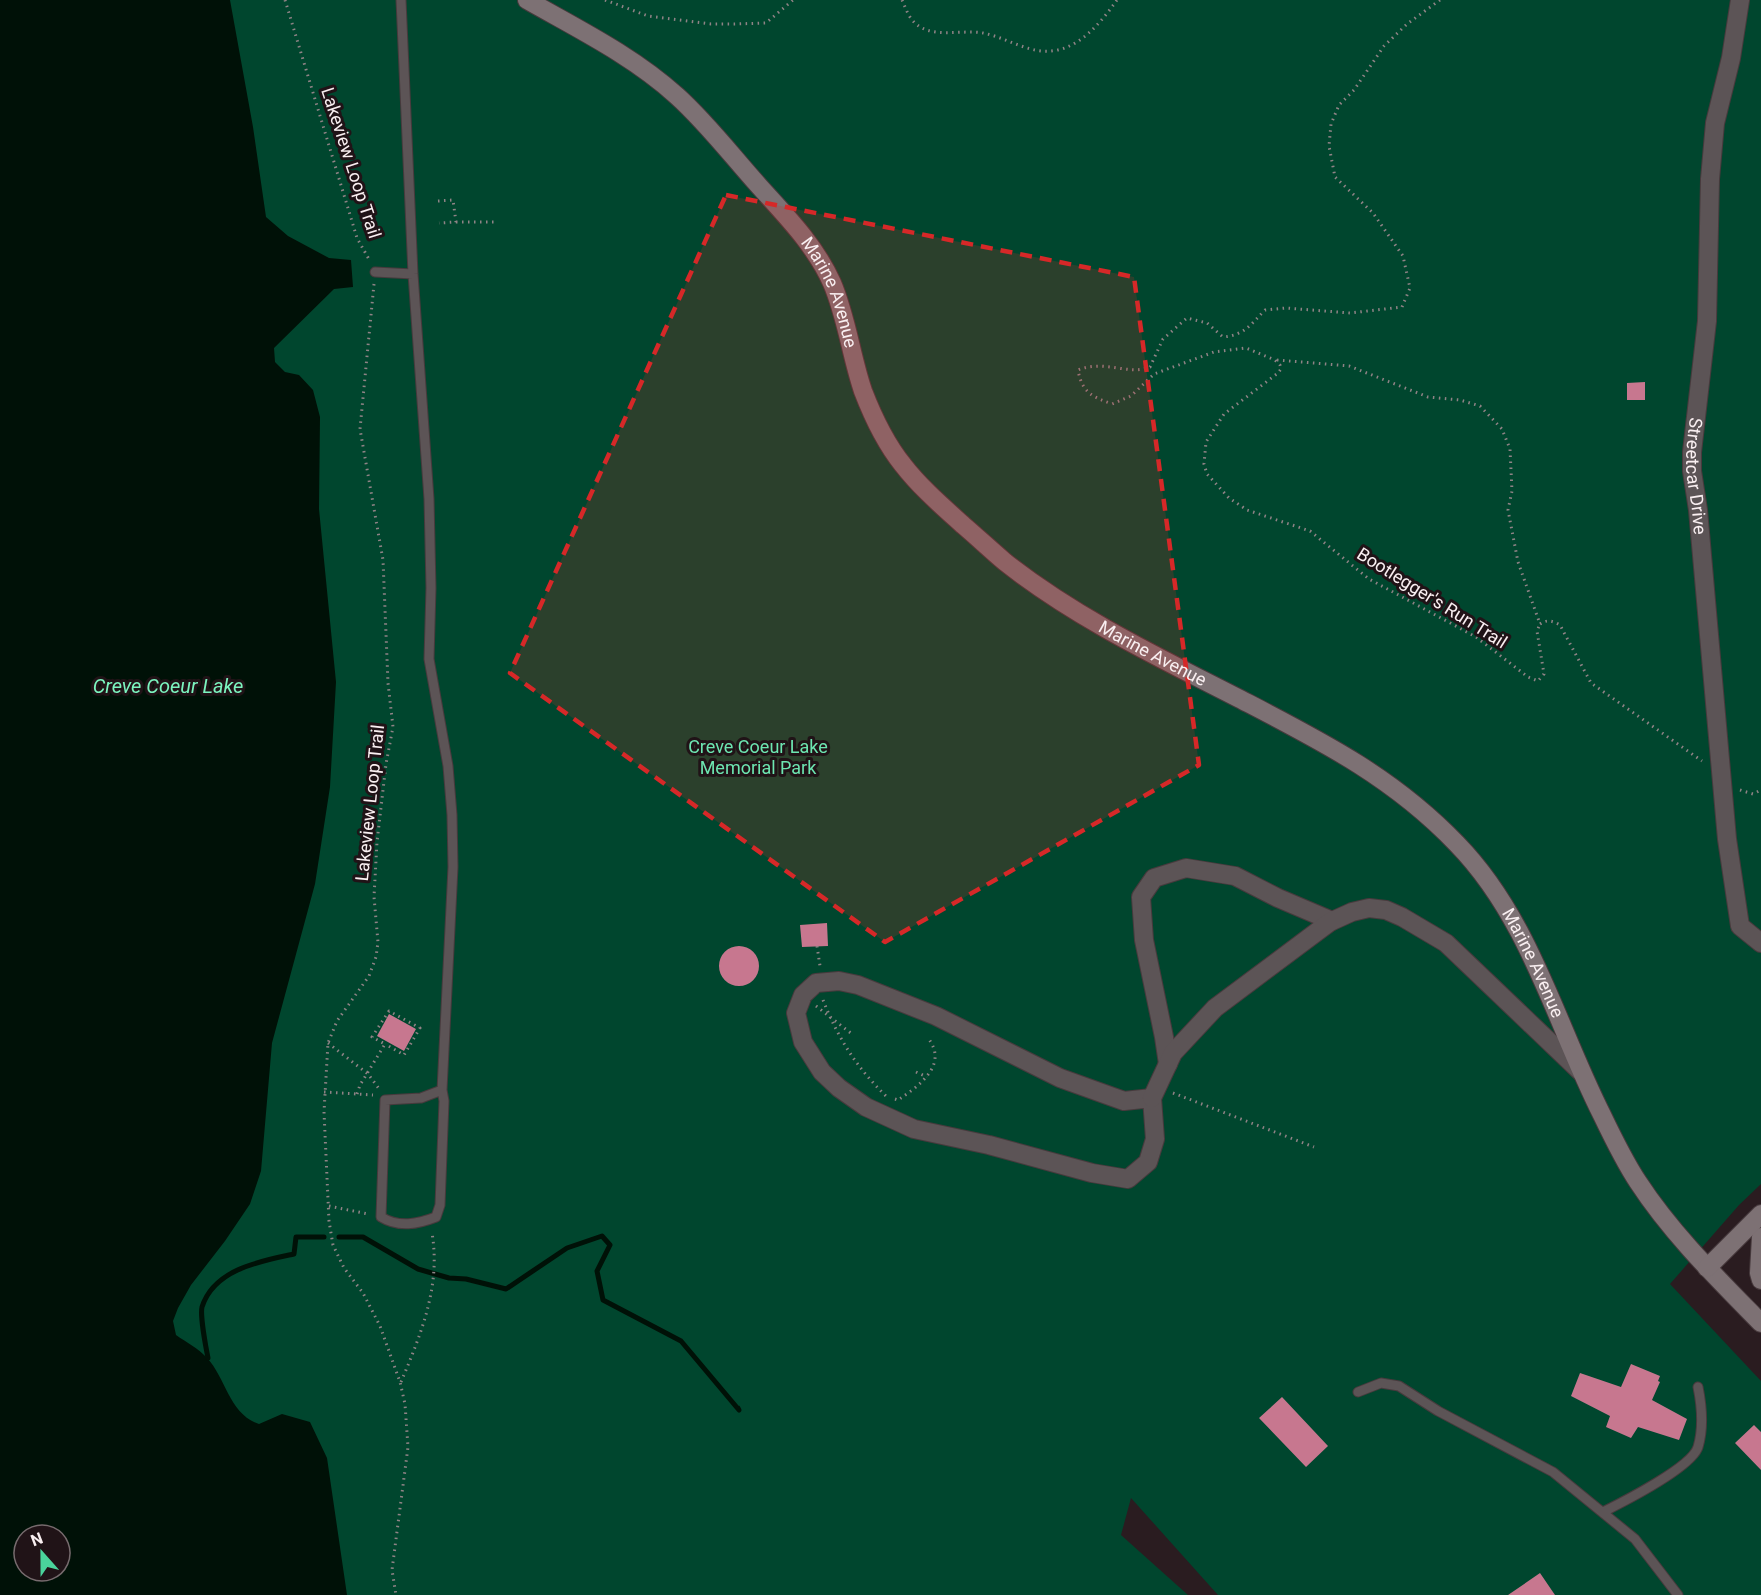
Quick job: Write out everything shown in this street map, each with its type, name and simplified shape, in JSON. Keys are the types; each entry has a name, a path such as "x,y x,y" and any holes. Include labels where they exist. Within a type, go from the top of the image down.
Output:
{"main road":[{"name":"Marine Avenue","path":"527,0 638,64 676,94 703,121 813,248 831,281 841,306 863,389 880,429 902,464 934,499 1006,562 1067,605 1136,645 1326,743 1415,803 1456,842 1485,875 1503,903 1550,996 1581,1072 1636,1180 1669,1224 1707,1268 1761,1323"},
{"path":"1707,1268 1761,1214"},
{"path":"1761,1237 1759,1273 1761,1280"}],"street":[{"name":"Streetcar Drive","path":"1740,0 1731,58 1715,123 1710,178 1707,321 1692,452 1692,471 1698,510 1727,839 1740,926 1761,943"},
{"path":"1168,1064 1144,940 1141,897 1154,878 1186,868 1235,876 1278,898 1332,921"},
{"path":"1154,1092 1124,1101 1060,1078 936,1016 858,985 839,981 816,983 803,995 796,1013 803,1042 822,1072 838,1088 866,1107 914,1130 989,1145 1092,1173 1128,1179 1148,1162 1155,1139 1154,1092 1173,1053 1215,1008 1332,921 1352,912 1369,908 1386,910 1402,917 1446,943 1581,1072"}],"lane":[{"path":"401,0 413,274 429,499 431,588 429,659 432,687 448,766 453,867 442,1089 444,1101 440,1205 436,1216 428,1220 412,1224 390,1222 381,1217 386,1100 421,1098 442,1089"},
{"path":"375,272 413,274"},
{"path":"1358,1392 1381,1383 1399,1386 1438,1411 1553,1472 1635,1539 1678,1595"},
{"path":"1603,1512 1643,1492 1676,1470 1698,1449 1703,1410 1698,1387"}],"path":[{"name":"Lakeview Loop Trail","path":"285,0 357,238 375,272 374,302 360,429 383,560 388,683 393,727 386,764 377,842 374,897 378,942 376,957 369,976 337,1021 328,1043 324,1092 329,1221 333,1245 344,1268 363,1293 380,1326 400,1382 405,1404 408,1447 392,1569 396,1595"},
{"path":"605,0 648,16 711,24 766,23 793,0"},
{"path":"902,0 913,21 930,32 983,33 1034,50 1055,51 1075,44 1100,24 1117,0"},
{"path":"1440,0 1407,24 1384,46 1354,90 1339,105 1331,124 1329,146 1335,177 1373,213 1403,256 1410,288 1402,307 1350,313 1286,308 1264,310 1243,333 1223,337 1207,322 1187,318 1163,339 1150,367 1141,371 1109,365 1088,366 1078,370 1080,380 1092,397 1112,404 1131,396 1154,374 1214,351 1246,348 1275,360 1349,366 1428,397 1460,400 1480,406 1502,429 1510,449 1512,492 1508,510 1518,562 1540,624 1544,621 1553,621 1560,625 1591,683 1709,765 1721,777 1743,792 1753,794 1761,790"},
{"path":"438,201 453,200 456,222"},
{"path":"439,223 496,222"},
{"name":"Bootlegger's Run Trail","path":"1275,360 1281,369 1278,373 1224,414 1206,442 1204,464 1207,474 1229,498 1247,510 1310,531 1370,579 1476,637 1528,677 1538,681 1544,674 1537,631 1540,624"},
{"path":"817,946 822,998 830,1019 854,1062 886,1096 898,1100 927,1077 935,1062 934,1046 927,1037"},
{"path":"803,995 830,1019 852,1034"},
{"path":"388,1011 420,1028 404,1055 387,1044 372,1037 388,1011"},
{"path":"328,1043 368,1074 386,1100"},
{"path":"357,1094 387,1044"},
{"path":"916,1071 927,1077"},
{"path":"324,1092 374,1095 386,1100"},
{"path":"1154,1092 1314,1147"},
{"path":"329,1206 381,1217"},
{"path":"400,1382 418,1339 434,1285 436,1255 428,1220"}],"highlighted area":[{"path":"726,195 1134,277 1199,765 885,942 510,673"}],"green space":[{"name":"Creve Coeur Lake Memorial Park","path":"0,0 1761,0 1761,1184 1739,1205 1670,1284 1761,1381 1761,1595 1218,1595 1131,1498 1121,1535 1188,1595 0,1595"}],"water":[{"name":"Creve Coeur Lake","path":"0,0 230,0 253,127 266,217 288,236 329,258 351,260 353,287 334,289 274,348 275,362 285,372 299,375 313,390 320,417 319,509 336,682 330,787 315,884 272,1043 261,1171 250,1204 191,1285 173,1321 176,1335 207,1358 234,1404 249,1419 259,1424 282,1414 310,1422 327,1458 347,1595 0,1595"}],"building":[{"path":"1645,382 1645,400 1627,400 1627,383"},
{"path":"827,923 828,946 802,947 800,925"},
{"path":"739,946 747,947 753,952 758,958 758,974 753,980 747,985 739,986 731,985 725,980 720,974 719,966 720,958 725,952 731,947"},
{"path":"389,1014 416,1029 404,1051 377,1036"},
{"path":"1631,1364 1660,1376 1658,1381 1660,1382 1652,1400 1687,1419 1679,1440 1638,1427 1631,1438 1606,1427 1610,1416 1571,1396 1580,1373 1621,1387"},
{"path":"1282,1397 1328,1446 1306,1467 1259,1418"},
{"path":"1754,1425 1761,1432 1761,1470 1735,1443"},
{"path":"1540,1573 1555,1595 1508,1595"}],"waterway":[{"path":"339,1237 363,1237 418,1269 449,1278 466,1279 506,1289 567,1248 602,1236 610,1245 597,1271 603,1300 681,1341 739,1410 738,1408"},
{"path":"208,1358 202,1324 202,1307 208,1294 217,1284 240,1269 294,1254 296,1237 324,1237"}]}
